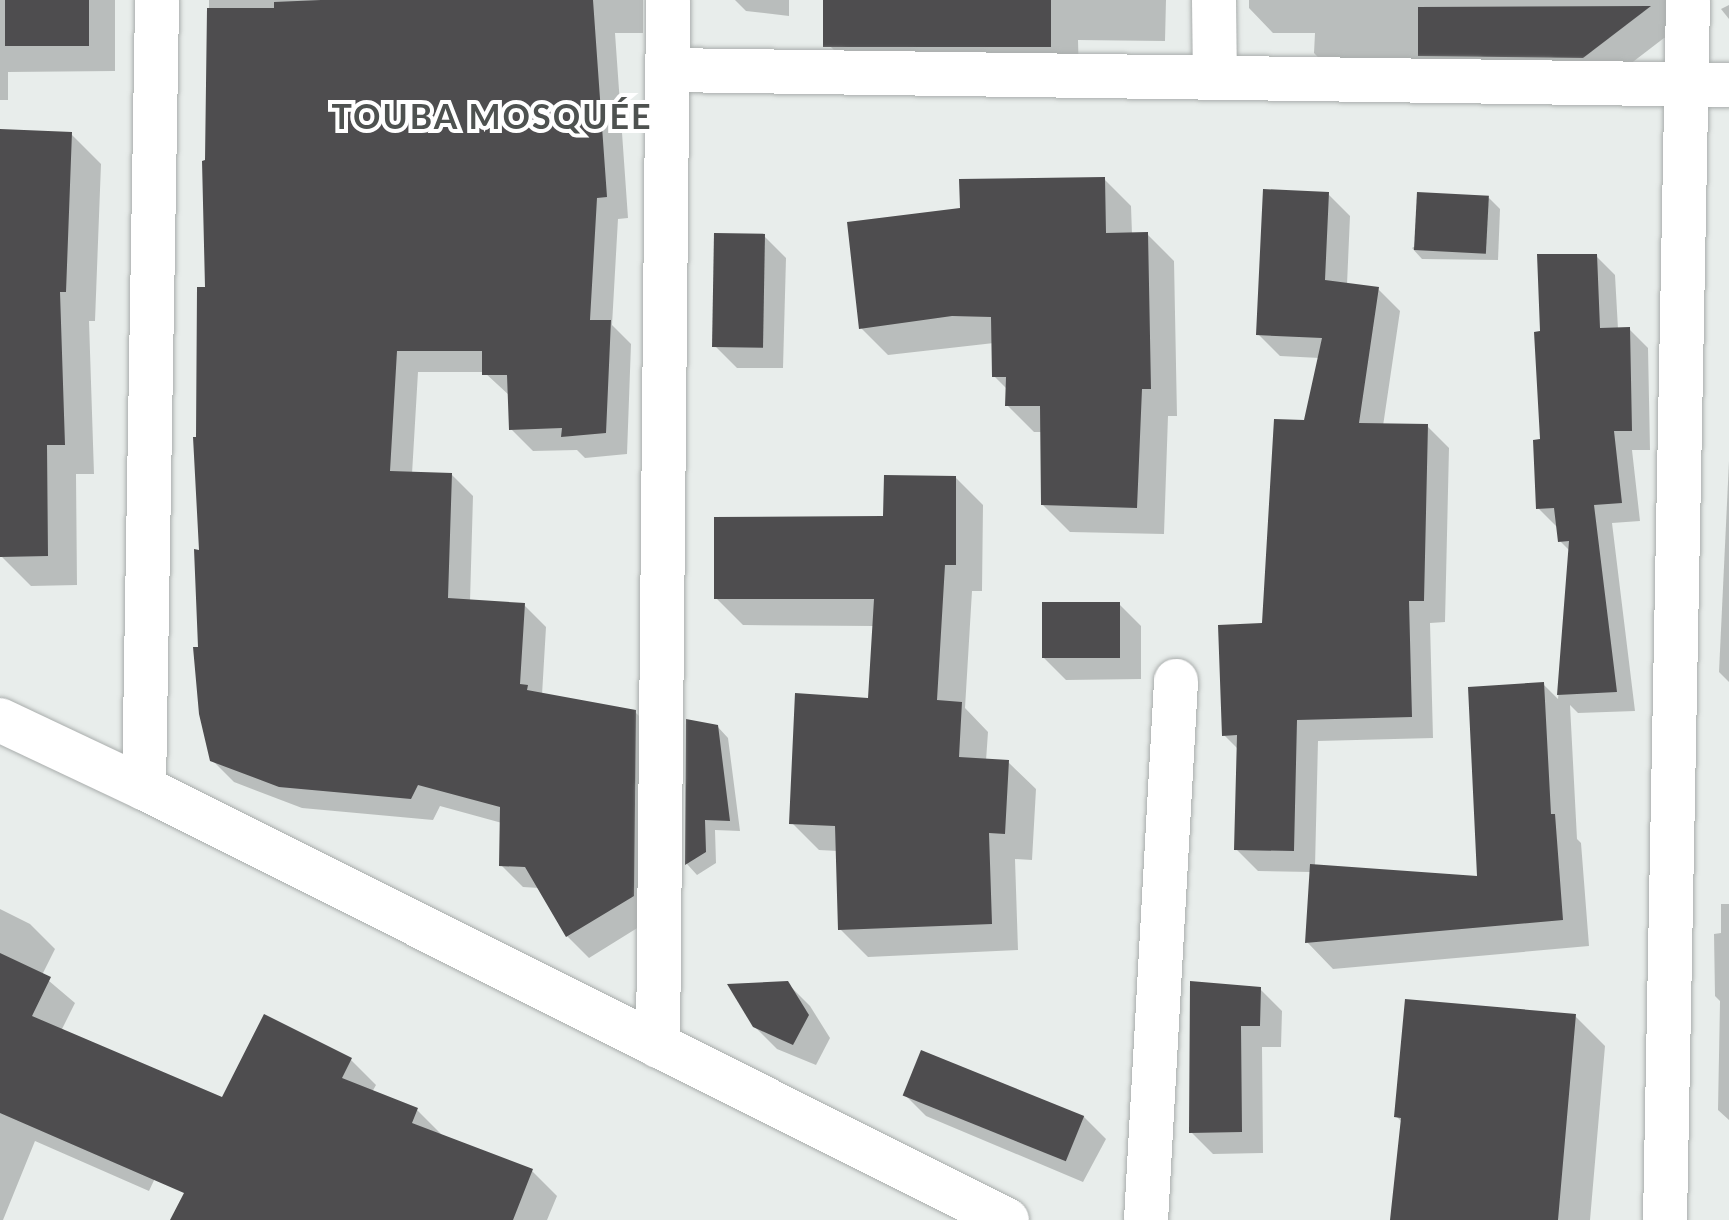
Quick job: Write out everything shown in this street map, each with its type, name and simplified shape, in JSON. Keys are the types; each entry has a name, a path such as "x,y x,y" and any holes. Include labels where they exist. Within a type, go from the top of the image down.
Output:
{"street":[{"path":"144,788 157,0"},
{"path":"658,1046 668,0"},
{"path":"1214,0 1215,77"},
{"path":"1665,1220 1708,85 1688,0"},
{"path":"667,70 1708,85"},
{"path":"1146,1220 1176,681"},
{"path":"0,720 144,788 1007,1220"}],"building":[{"path":"5,0 89,0 89,46 5,46"},
{"path":"593,0 607,197 597,198 590,320 611,320 606,433 561,437 562,428 509,430 507,375 482,375 482,351 397,351 390,471 452,473 448,598 525,603 520,684 528,685 527,690 636,710 634,896 566,937 525,867 499,866 500,807 418,785 411,799 279,787 210,761 199,714 193,647 198,647 194,549 199,550 193,437 196,437 197,287 205,287 202,161 205,160 207,8 274,8 274,2"},
{"path":"823,0 1051,0 1051,47 823,47"},
{"path":"1651,6 1583,58 1418,56 1418,7"},
{"path":"0,129 72,132 66,292 60,292 65,445 47,445 48,556 0,557"},
{"path":"1105,177 1106,233 1148,232 1151,389 1142,389 1137,508 1041,505 1040,406 1005,406 1006,377 992,377 991,317 952,316 859,329 847,222 960,208 959,179"},
{"path":"1263,189 1329,192 1325,280 1379,287 1359,423 1428,424 1424,601 1409,601 1412,717 1297,720 1294,851 1234,850 1237,735 1222,736 1218,625 1262,623 1274,419 1304,420 1322,338 1256,335"},
{"path":"1417,192 1489,196 1486,254 1414,250"},
{"path":"714,233 765,234 763,348 712,347"},
{"path":"1537,254 1597,254 1600,328 1630,327 1632,431 1614,431 1622,503 1594,505 1617,692 1557,695 1569,541 1558,542 1554,508 1536,509 1533,440 1540,439 1534,332 1540,331"},
{"path":"884,475 956,476 956,565 945,565 937,700 962,702 959,757 1009,760 1005,834 989,833 992,924 838,930 835,826 789,824 795,693 868,698 874,599 714,599 714,517 883,516"},
{"path":"1042,602 1120,602 1120,658 1042,658"},
{"path":"1544,682 1551,814 1555,814 1563,920 1305,943 1310,864 1477,876 1468,687"},
{"path":"686,719 718,725 730,821 705,820 706,852 685,865"},
{"path":"0,953 51,977 32,1016 222,1097 264,1014 352,1058 342,1078 418,1108 412,1123 533,1169 513,1220 170,1220 184,1193 0,1113"},
{"path":"788,981 809,1015 793,1045 753,1027 727,984"},
{"path":"1190,981 1261,987 1260,1026 1241,1026 1242,1132 1189,1133"},
{"path":"1405,999 1576,1014 1558,1220 1390,1220 1401,1118 1394,1117"},
{"path":"921,1050 1084,1116 1066,1161 903,1095"}],"district":[{"name":"TOUBA MOSQUÉE","path":"492,116"}]}
